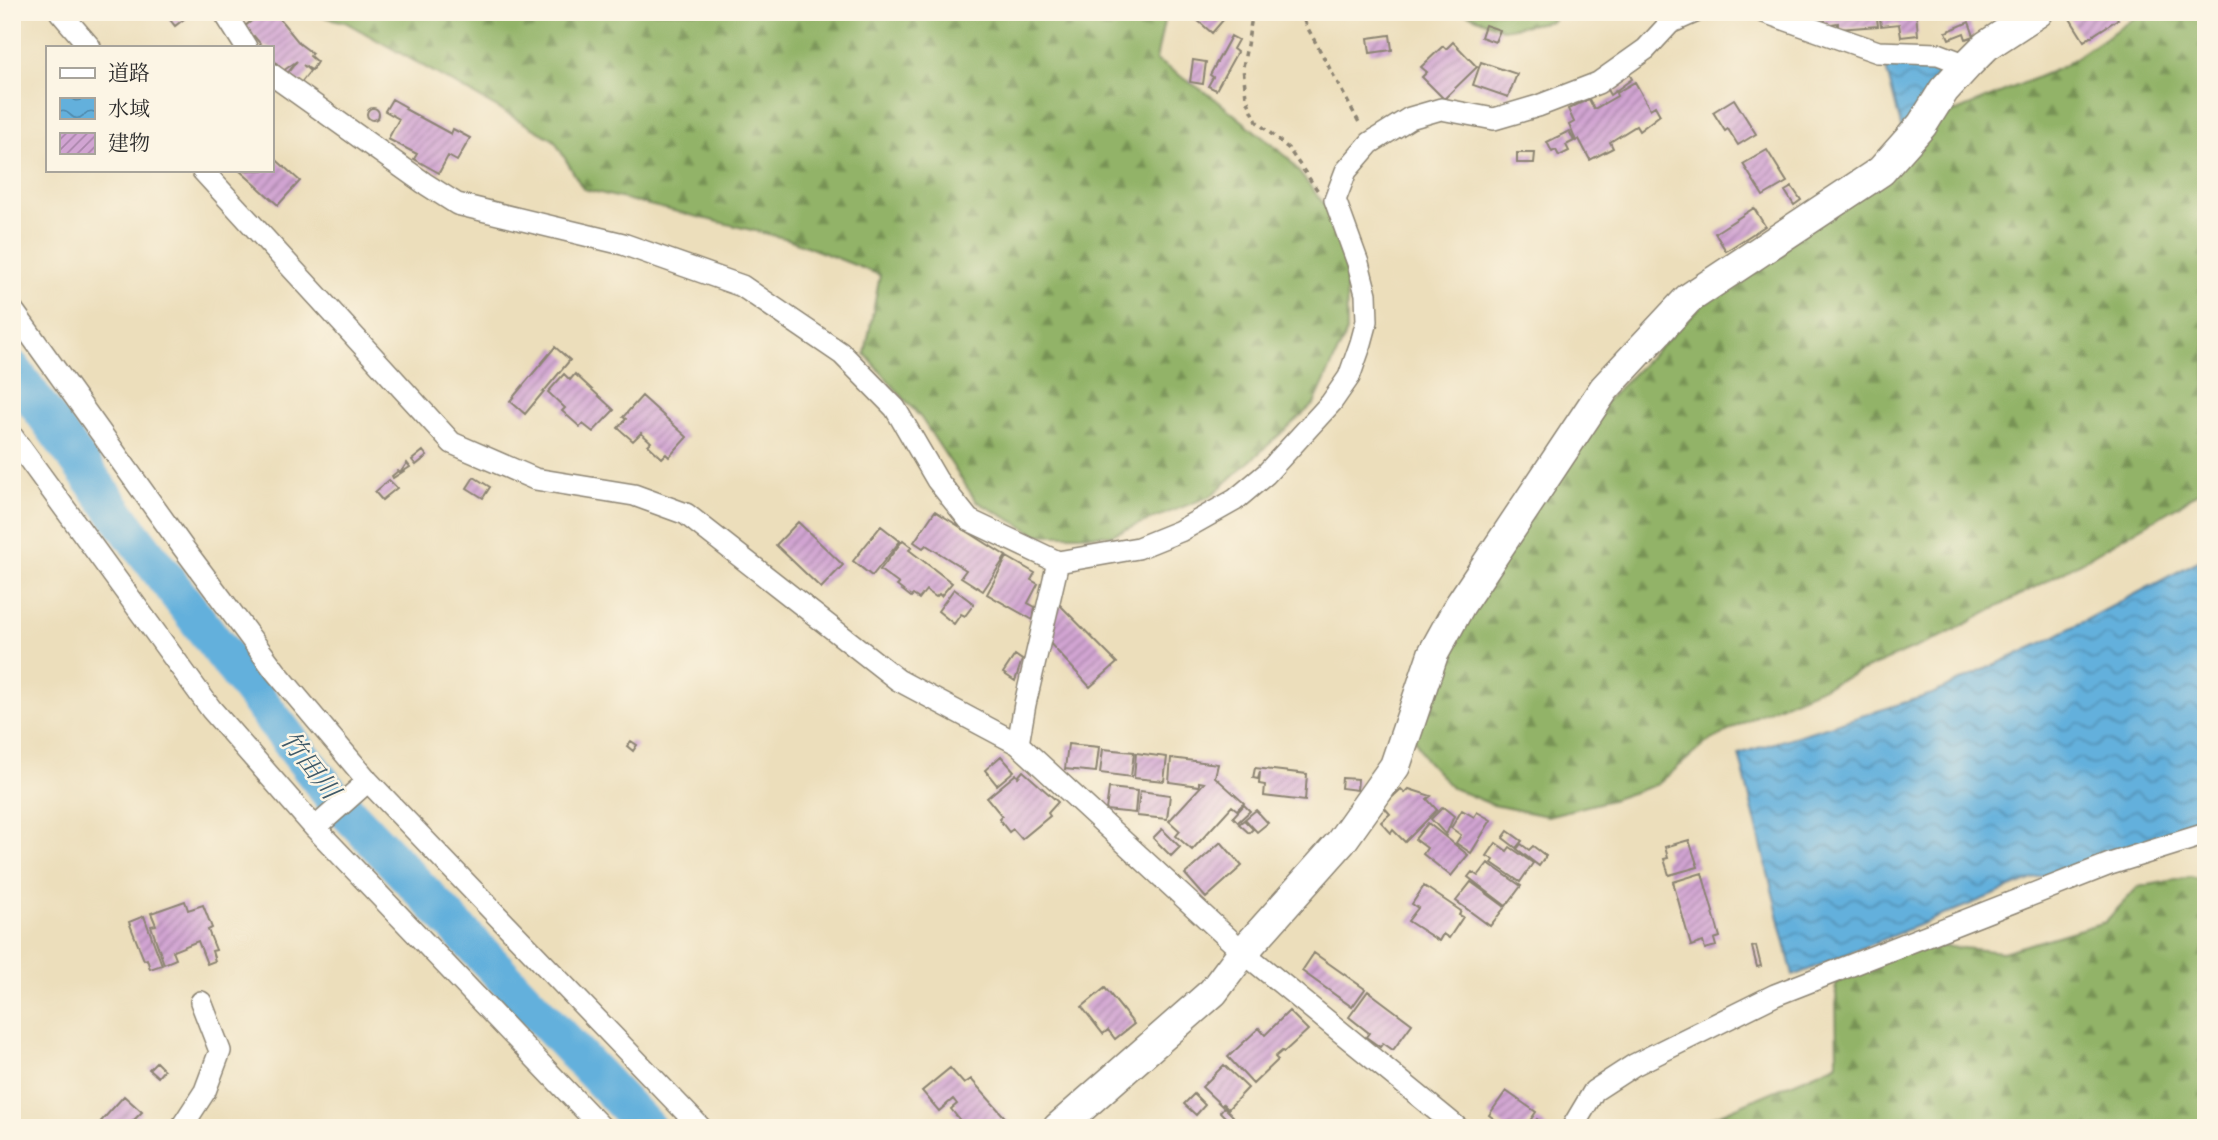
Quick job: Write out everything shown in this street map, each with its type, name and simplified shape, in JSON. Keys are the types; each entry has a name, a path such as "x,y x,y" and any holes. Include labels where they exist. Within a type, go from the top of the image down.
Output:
{"street":[{"path":"60,12 89,46"},
{"path":"224,12 245,46"},
{"path":"273,75 457,204 623,244 742,286 842,354 895,408 937,480 969,520 1058,562 1138,548 1180,531 1235,500 1266,474 1331,403 1349,377 1367,321 1366,294 1358,263 1335,200 1346,171 1370,143 1409,118 1441,109 1494,119 1538,106 1598,83 1646,49 1670,23 1695,12"},
{"path":"1764,12 1878,52 1938,54 1967,65"},
{"path":"1058,1128 1213,992 1243,951 1341,842 1395,766 1433,654 1460,606 1604,389 1688,299 1881,171 1922,125 1944,90 1967,65 1986,46 2038,12"},
{"path":"204,172 452,443 535,480 634,495 686,514 898,680 1018,744 1243,951 1458,1128"},
{"path":"12,309 260,651 366,782 701,1128"},
{"path":"12,436 211,709 317,826 602,1128"},
{"path":"1018,744 1058,562"},
{"path":"317,826 366,782"},
{"path":"1572,1128 1594,1091 1604,1084 1634,1065 1775,995 2110,864 2206,834"},
{"path":"181,1128 205,1091 220,1051 201,1002"}],"path":[{"path":"1253,12 1243,67 1246,97 1251,109 1257,121 1288,148 1318,191 1335,200"},
{"path":"1299,12 1370,143"}],"green space":[{"path":"304,12 1166,12 1156,60 1214,98 1287,157 1328,209 1346,256 1347,332 1314,404 1211,496 1111,535 1038,535 976,501 921,418 865,354 880,275 788,239 583,189 554,140 345,22"},
{"path":"1463,12 1558,12 1552,21 1502,29"},
{"path":"2143,12 2206,12 2206,486 2178,506 2067,570 1945,635 1754,717 1706,743 1658,784 1611,800 1547,816 1493,805 1452,788 1425,759 1413,736 1464,606 1605,402 1704,303 1949,114 2062,67"},
{"path":"2191,877 2206,881 2206,1128 1687,1128 1837,1064 1836,983 1921,944 2003,952 2105,922 2138,887"}],"water":[{"path":"1920,59 1950,70 1902,130 1885,64"},
{"path":"2206,557 2206,822 2030,880 1793,976 1739,754 1932,694 2046,641"}],"building":[{"path":"164,12 193,12 175,26"},
{"path":"233,12 255,12 239,22"},
{"path":"262,12 274,12 317,62 312,70 303,65 310,71 300,84 287,74 297,61 283,71 273,59 273,46 262,46 243,28"},
{"path":"1188,12 1230,12 1212,33"},
{"path":"1817,12 1876,12 1878,26 1838,29 1838,23 1825,25 1825,21 1818,22"},
{"path":"1879,12 1916,12 1918,35 1901,37 1899,24 1881,26"},
{"path":"2077,12 2113,12 2118,19 2084,41 2069,17"},
{"path":"1969,22 1974,36 1966,39 1964,33 1949,39 1946,32"},
{"path":"1485,25 1500,30 1495,42 1481,37"},
{"path":"1390,35 1392,50 1370,53 1368,38"},
{"path":"1231,36 1238,40 1233,49 1237,52 1216,90 1208,86 1213,77 1210,75"},
{"path":"1453,42 1477,67 1444,99 1422,77 1427,72 1421,67 1443,46 1446,49"},
{"path":"1193,60 1206,62 1203,84 1190,82"},
{"path":"1481,62 1517,74 1508,97 1473,85"},
{"path":"1627,70 1632,79 1610,95 1605,86"},
{"path":"1635,82 1650,109 1655,106 1660,115 1639,131 1636,126 1610,142 1613,148 1590,160 1579,139 1576,141 1569,125 1574,122 1568,109 1589,99 1594,109"},
{"path":"392,99 451,134 453,129 470,138 457,161 448,156 439,173 414,159 417,154 388,139 399,119 385,111"},
{"path":"1734,99 1756,134 1738,145 1713,112"},
{"path":"373,108 379,114 373,120 367,114"},
{"path":"1569,131 1574,141 1566,145 1569,151 1559,156 1556,150 1552,152 1547,142"},
{"path":"1767,150 1787,182 1763,196 1743,164"},
{"path":"1517,153 1535,153 1534,163 1517,163"},
{"path":"273,157 300,181 278,205 241,172 273,172"},
{"path":"1792,187 1801,200 1794,205 1785,191"},
{"path":"1754,208 1765,226 1726,251 1715,233"},
{"path":"555,347 570,360 525,414 510,401"},
{"path":"564,374 570,380 575,374 614,410 593,432 583,424 580,427 562,411 565,408 548,392"},
{"path":"642,396 687,437 669,457 666,454 662,458 648,445 651,442 641,433 633,441 618,428 626,419 623,417"},
{"path":"423,451 427,456 416,465 412,460"},
{"path":"407,463 410,467 393,478 392,476 398,471 400,473"},
{"path":"474,477 490,487 483,498 467,488"},
{"path":"389,480 397,488 382,500 375,492"},
{"path":"935,511 1006,556 983,591 961,577 966,570 926,545 923,548 914,542"},
{"path":"798,522 843,565 821,588 776,545"},
{"path":"881,526 900,541 872,576 853,561"},
{"path":"903,540 912,547 909,550 952,583 941,596 939,594 936,597 926,590 919,599 913,595 911,597 880,570"},
{"path":"1007,557 1035,573 1031,580 1038,584 1028,603 1035,607 1033,620 987,594"},
{"path":"954,589 974,604 965,616 961,614 954,624 938,611"},
{"path":"1058,603 1117,663 1090,687 1047,640"},
{"path":"1015,655 1022,660 1015,681 1003,673"},
{"path":"631,741 637,745 633,751 627,746"},
{"path":"1068,744 1099,747 1096,772 1065,769"},
{"path":"1103,749 1134,752 1131,777 1100,773"},
{"path":"1136,753 1167,757 1164,781 1134,778"},
{"path":"1001,756 1014,771 997,785 985,770"},
{"path":"1171,758 1218,764 1215,777 1244,803 1237,810 1232,806 1192,850 1176,836 1180,831 1169,821 1204,783 1199,782 1199,786 1169,782"},
{"path":"1255,768 1307,774 1305,801 1264,796 1265,785 1259,784 1260,772 1258,779 1253,778"},
{"path":"1023,771 1058,802 1048,813 1050,816 1022,839 1013,829 1009,832 999,819 1002,816 987,798"},
{"path":"1342,778 1358,779 1357,790 1341,788"},
{"path":"1109,788 1137,791 1135,813 1106,810"},
{"path":"1401,789 1405,793 1409,789 1431,796 1427,799 1437,810 1405,842 1381,822 1390,814 1383,806"},
{"path":"1140,791 1170,795 1167,819 1137,816"},
{"path":"1244,805 1250,811 1238,822 1233,817"},
{"path":"1443,807 1454,816 1446,835 1431,819"},
{"path":"1256,810 1268,823 1257,832 1245,819"},
{"path":"1462,810 1474,817 1477,812 1491,820 1471,853 1456,843 1461,835 1451,828"},
{"path":"1244,820 1253,829 1249,833 1239,824"},
{"path":"1428,823 1468,855 1451,876 1423,854 1427,848 1415,839"},
{"path":"1162,829 1180,847 1171,856 1153,838"},
{"path":"1508,831 1522,841 1516,848 1503,838"},
{"path":"1689,840 1698,867 1669,875 1664,859 1668,858 1665,847"},
{"path":"1221,842 1242,866 1206,898 1185,874"},
{"path":"1496,843 1507,851 1510,847 1533,863 1520,882 1492,863 1494,860 1487,856"},
{"path":"1521,844 1529,850 1533,846 1546,856 1539,866 1517,849"},
{"path":"1488,863 1521,886 1506,906 1468,877 1472,872 1478,876"},
{"path":"1702,873 1720,937 1714,939 1716,946 1705,949 1703,942 1691,946 1673,882"},
{"path":"1471,882 1505,907 1490,926 1456,901"},
{"path":"1424,886 1461,911 1459,915 1463,917 1449,938 1443,934 1439,941 1408,921 1418,908 1412,904"},
{"path":"185,901 188,910 203,905 212,928 208,930 216,950 212,951 215,961 207,964 198,941 173,951 176,959 164,964 151,926 156,925 151,913"},
{"path":"144,916 162,965 150,969 129,922"},
{"path":"1756,946 1761,966 1757,967 1752,947"},
{"path":"1314,953 1365,989 1352,1007 1302,971"},
{"path":"1105,988 1134,1024 1115,1039 1108,1030 1103,1034 1082,1007"},
{"path":"1368,991 1412,1024 1393,1050 1383,1043 1380,1047 1366,1037 1369,1033 1349,1017"},
{"path":"1289,1011 1308,1030 1275,1057 1278,1060 1253,1084 1228,1057 1259,1028 1265,1035"},
{"path":"156,1062 164,1070 158,1077 149,1069"},
{"path":"1224,1065 1248,1088 1228,1109 1202,1087"},
{"path":"950,1068 964,1084 971,1079 1010,1123 1004,1128 966,1128 951,1109 957,1104 953,1099 939,1111 922,1091"},
{"path":"1506,1091 1536,1112 1525,1128 1506,1128 1489,1115"},
{"path":"1194,1094 1205,1105 1196,1115 1184,1104"},
{"path":"124,1096 142,1112 127,1128 95,1128"},
{"path":"1224,1107 1233,1116 1229,1121 1220,1112"},
{"path":"1537,1119 1549,1128 1530,1128"},
{"path":"1221,1121 1229,1128 1215,1128"}],"waterway":[{"name":"竹田川","path":"12,369 127,528 332,796 647,1128"}]}
